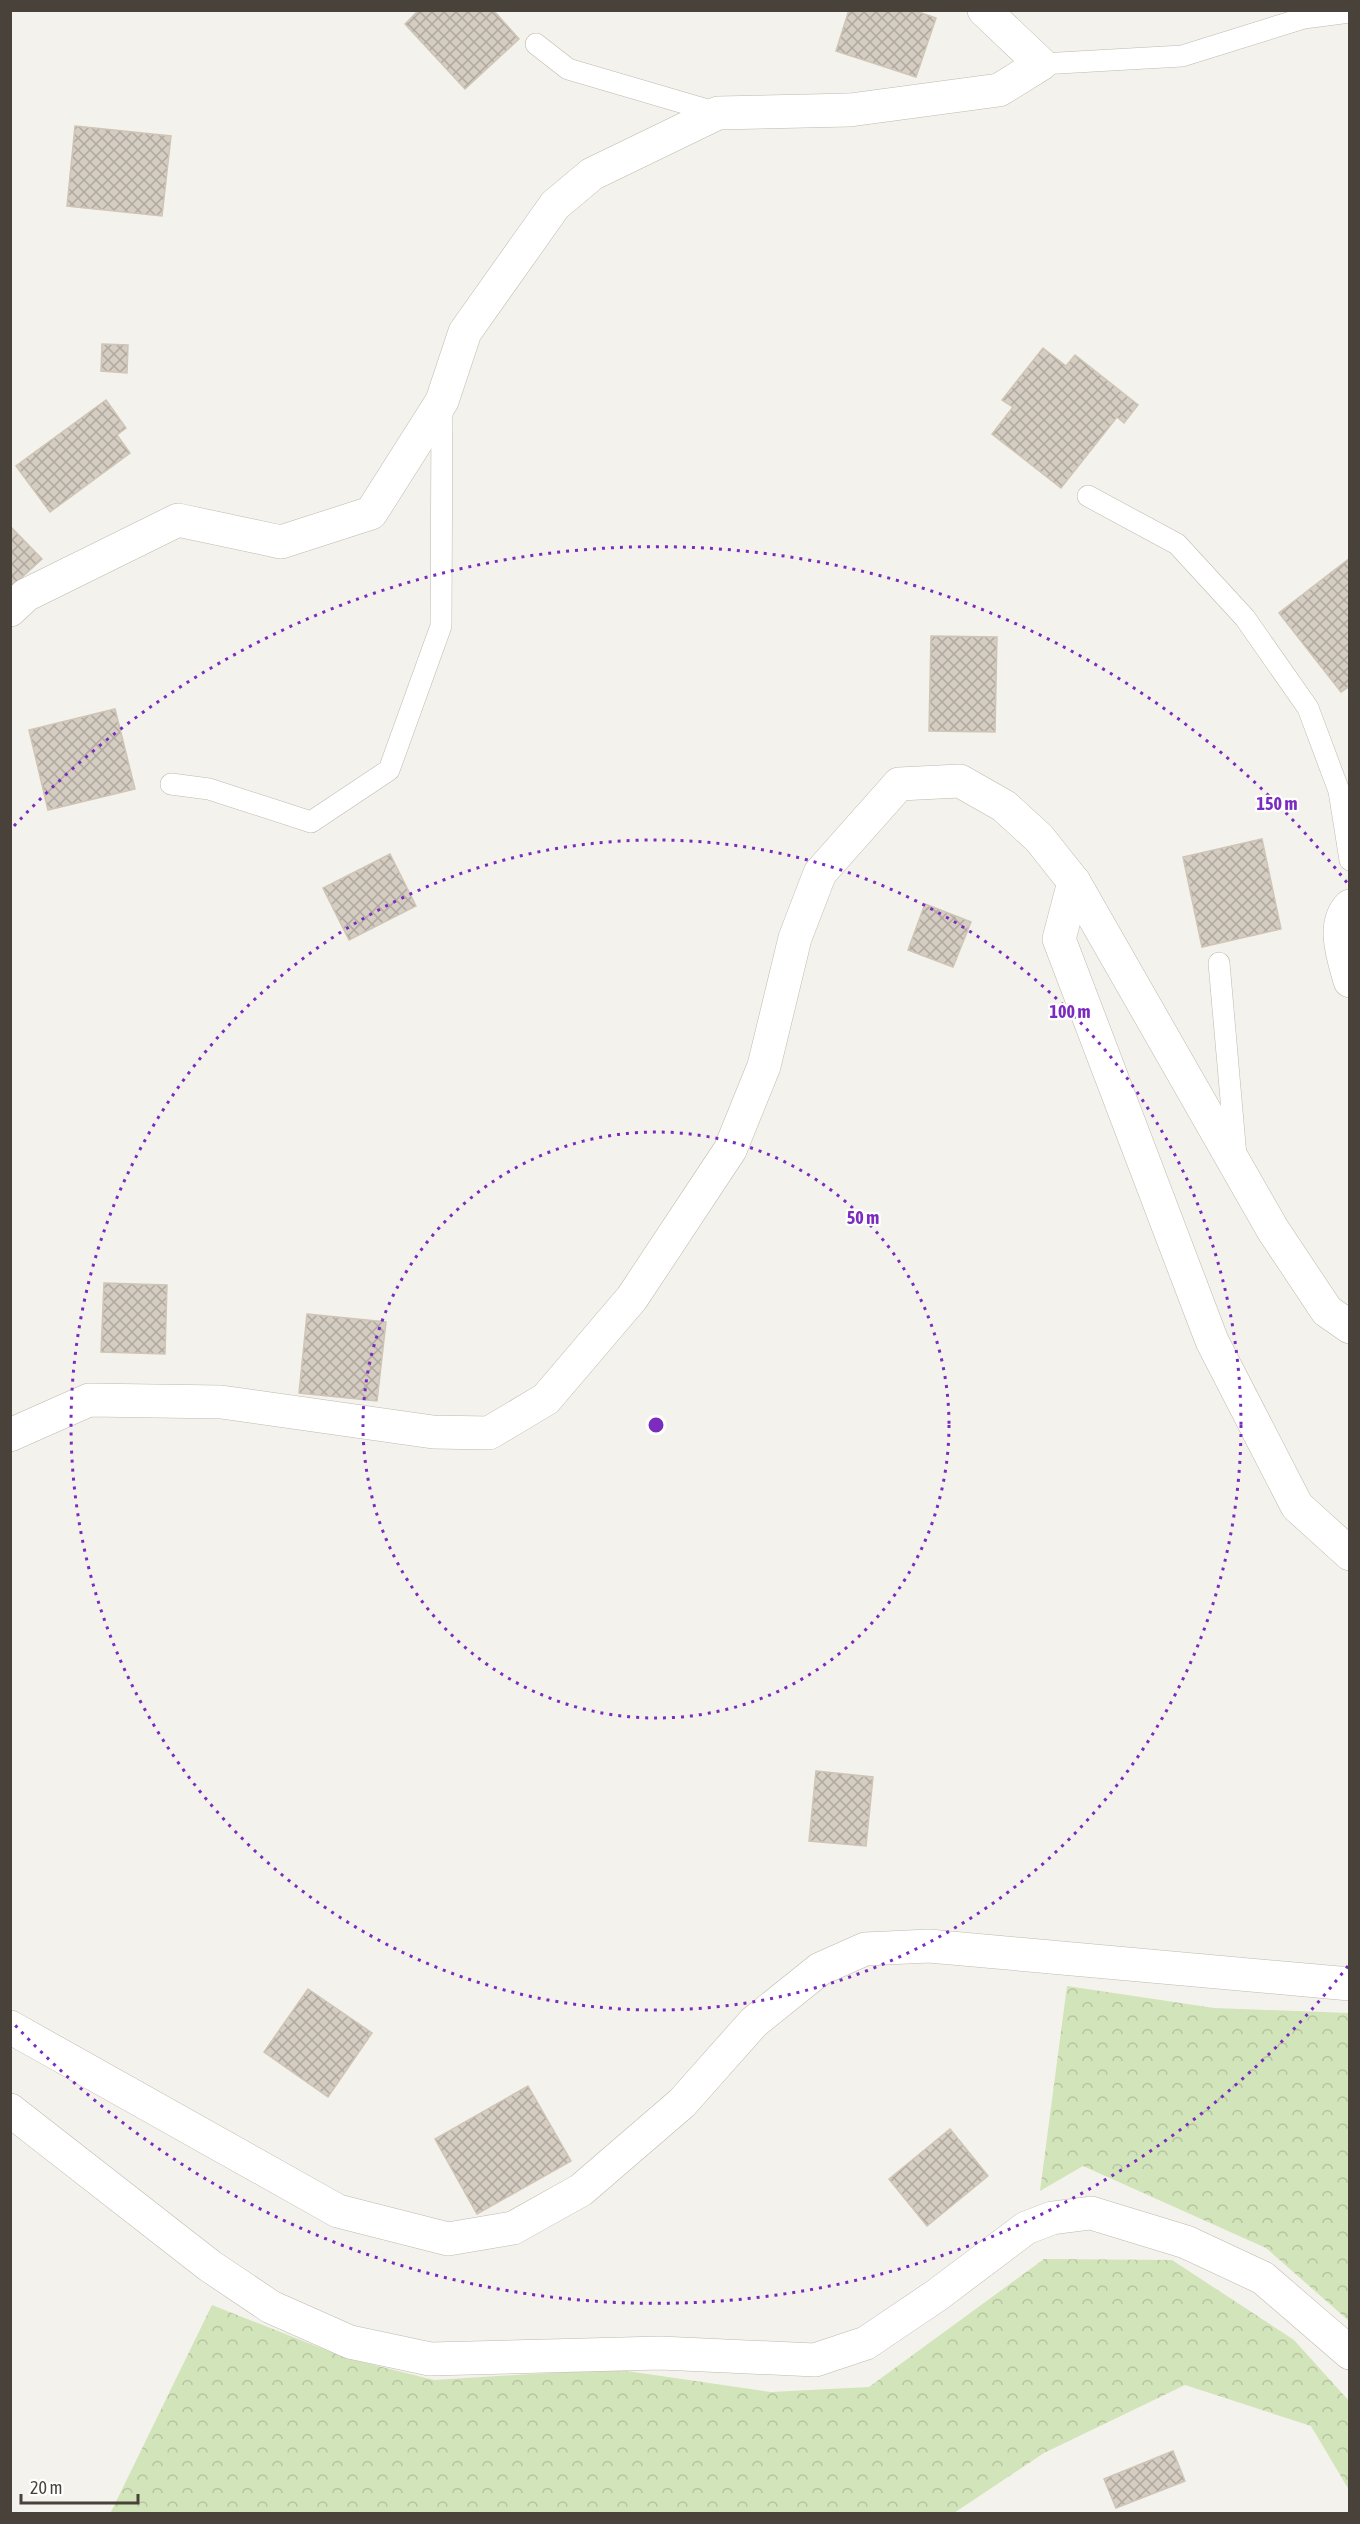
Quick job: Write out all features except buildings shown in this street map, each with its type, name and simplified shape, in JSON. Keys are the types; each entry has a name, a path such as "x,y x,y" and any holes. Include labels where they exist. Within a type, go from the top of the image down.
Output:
{"street":[{"path":"10,610 26,595 178,520 281,542 371,513 442,401 465,332 555,205 592,174 718,113 849,110 999,90 1041,64 984,10"},
{"path":"10,1435 89,1400 221,1402 433,1432 489,1433 546,1399 632,1298 730,1150 764,1066 795,938 820,873 899,784 960,781 1004,806 1039,838 1074,882 1273,1230 1327,1311 1350,1327"},
{"path":"1074,882 1059,939 1212,1341 1297,1506 1350,1554"},
{"path":"1350,906 1343,913 1340,941 1350,981"},
{"path":"10,2027 338,2211 448,2239 513,2228 581,2190 682,2103 754,2022 820,1969 865,1949 928,1946 1350,1984"},
{"path":"10,2110 210,2266 271,2307 350,2342 430,2360 660,2353 815,2360 866,2343 937,2295 1026,2228 1052,2218 1091,2213 1186,2242 1263,2278 1350,2353"}],"lane":[{"path":"1041,64 1182,56 1304,18 1350,12"},
{"path":"536,44 568,69 718,113"},
{"path":"171,784 208,789 311,822 389,770 441,626 442,401"},
{"path":"1088,496 1177,544 1245,618 1308,708 1339,791 1350,860"},
{"path":"1220,963 1237,1166"}],"green space":[{"path":"1067,1986 1214,2008 1349,2013 1349,2321 1266,2248 1083,2166 1040,2191"},
{"path":"1044,2259 1172,2260 1294,2340 1349,2401 1349,2490 1311,2426 1185,2385 1044,2453 954,2513 110,2514 212,2305 346,2358 434,2380 613,2369 771,2392 869,2387"}]}
